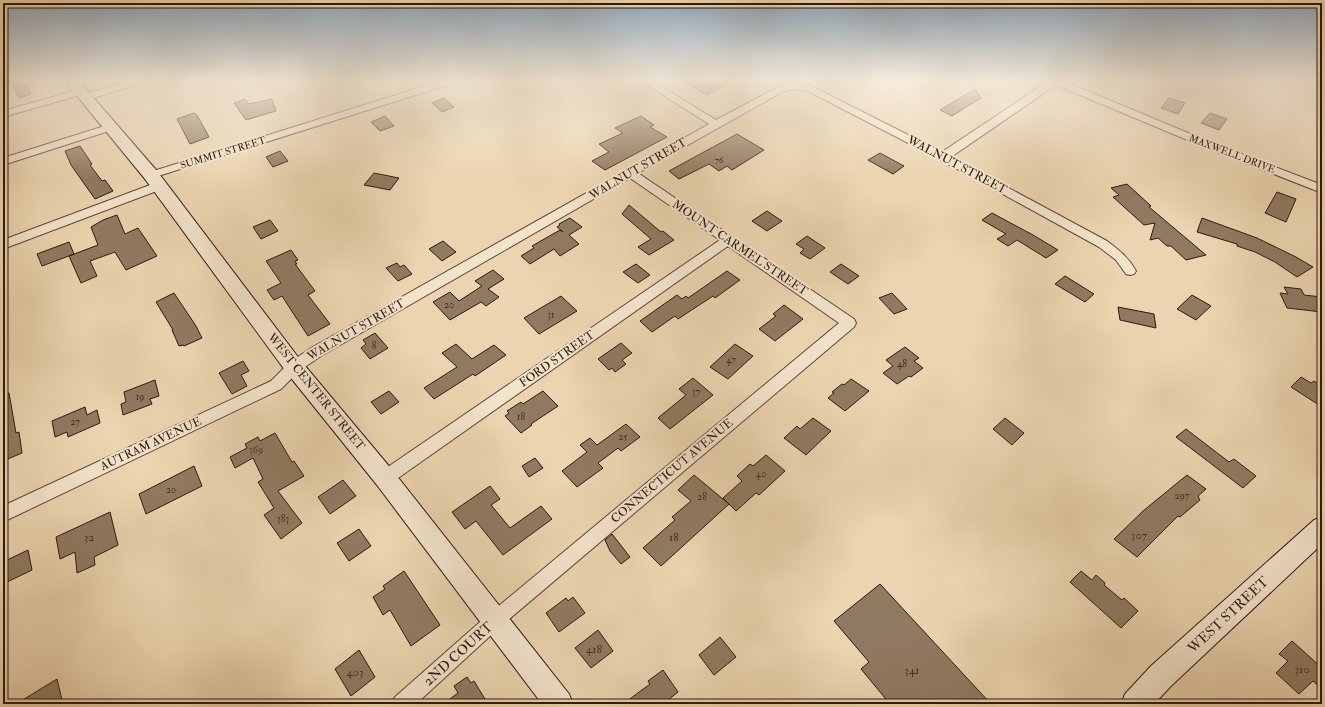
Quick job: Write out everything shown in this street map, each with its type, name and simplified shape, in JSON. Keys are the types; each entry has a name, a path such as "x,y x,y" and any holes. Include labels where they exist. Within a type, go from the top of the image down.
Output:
{"street":[{"name":"WEST CENTER STREET","path":"99,113 155,181 294,367 385,478 559,704"},
{"name":"SUMMIT STREET","path":"3,245 155,181 356,113"},
{"path":"698,113 716,124"},
{"name":"WALNUT STREET","path":"294,367 316,352 736,113"},
{"name":"WALNUT STREET","path":"858,113 943,157 1103,244 1120,257 1130,271"},
{"path":"943,157 1007,113"},
{"name":"MAXWELL DRIVE","path":"1133,113 1201,142 1322,189"},
{"path":"3,162 111,127"},
{"name":"MOUNT CARMEL STREET","path":"630,173 848,323"},
{"name":"FORD STREET","path":"385,478 729,240"},
{"name":"CONNECTICUT AVENUE","path":"495,620 848,323"},
{"name":"AUTRAM AVENUE","path":"3,514 276,385 294,367"},
{"name":"WEST STREET","path":"1135,704 1161,676 1322,528"},
{"name":"2ND COURT","path":"402,704 495,620"}],"building":[{"path":"194,113 197,115 209,137 190,144 177,119"},
{"path":"241,113 269,113 246,120"},
{"path":"946,113 957,113 952,116"},
{"path":"1210,113 1227,119 1219,130 1201,123"},
{"path":"385,116 394,126 380,131 371,122"},
{"path":"641,116 654,125 650,127 667,137 605,170 592,161 609,152 599,144 623,133 615,128"},
{"path":"737,134 764,150 732,170 727,166 719,171 709,164 679,179 669,171"},
{"path":"80,146 92,164 90,165 102,181 105,180 113,191 95,199 71,165 65,151"},
{"path":"280,151 288,161 273,167 266,157"},
{"path":"880,153 904,166 893,174 868,160"},
{"path":"374,173 399,178 390,190 364,185"},
{"path":"1127,184 1151,206 1149,207 1206,255 1186,260 1171,246 1167,246 1158,238 1150,240 1155,223 1144,225 1113,197 1119,195 1111,188"},
{"path":"1277,192 1296,199 1286,222 1265,213"},
{"path":"629,205 661,232 663,231 674,240 649,255 638,247 651,239 622,214"},
{"path":"767,211 782,221 767,231 752,221"},
{"path":"992,213 1058,250 1046,258 1017,240 1008,246 997,239 1006,234 982,220"},
{"path":"117,215 125,234 138,228 157,256 126,270 115,252 90,261 97,276 81,283 69,256 98,245 91,227 103,220"},
{"path":"570,218 582,227 569,235 579,244 560,256 554,249 530,264 521,256 534,248 532,246 560,230 563,232 557,227 560,225 559,224"},
{"path":"1202,218 1257,238 1313,267 1297,277 1275,262 1255,252 1237,246 1237,244 1197,232"},
{"path":"270,220 278,231 261,239 253,227"},
{"path":"807,236 825,248 810,259 800,253 804,249 796,244"},
{"path":"443,241 456,252 442,261 429,249"},
{"path":"69,242 74,254 42,266 37,254"},
{"path":"291,250 298,260 295,261 297,264 295,264 315,291 308,295 330,324 308,336 282,296 274,300 267,290 281,283 266,261"},
{"path":"397,263 400,267 404,265 412,274 398,281 386,268"},
{"path":"636,264 650,275 638,283 623,272"},
{"path":"841,264 859,276 848,284 830,272"},
{"path":"493,270 504,279 488,289 499,297 486,306 481,302 450,320 433,302 450,292 459,301 482,286 475,281"},
{"path":"727,271 740,280 715,298 713,296 678,319 675,316 652,332 640,321 677,295 682,299 686,296 688,298"},
{"path":"1065,276 1094,294 1085,302 1055,284"},
{"path":"1284,287 1301,289 1304,295 1322,297 1322,312 1287,308 1280,293 1288,294"},
{"path":"174,293 196,326 202,338 184,346 179,346 173,330 156,302"},
{"path":"892,293 907,309 894,314 879,298"},
{"path":"1192,295 1211,306 1196,320 1177,309"},
{"path":"561,296 577,311 539,334 524,318"},
{"path":"784,305 803,319 775,341 759,329 776,316 773,314"},
{"path":"1118,307 1154,314 1156,328 1120,320"},
{"path":"375,333 388,348 370,359 361,348 366,344 363,340"},
{"path":"621,343 632,353 622,360 626,364 615,372 612,368 609,370 598,359"},
{"path":"456,344 472,359 494,345 506,355 475,376 473,374 434,399 424,388 457,367 442,353"},
{"path":"735,344 753,356 728,379 710,367"},
{"path":"905,347 919,358 914,361 923,368 911,377 909,376 897,384 883,373 893,366 886,360"},
{"path":"243,361 249,371 241,375 247,386 232,394 219,373"},
{"path":"1301,377 1311,383 1314,381 1322,386 1322,407 1291,387"},
{"path":"693,378 713,395 670,429 658,418 686,395 679,389"},
{"path":"851,379 869,391 845,411 828,398 834,393 832,392"},
{"path":"155,380 159,396 150,399 152,404 123,415 121,404 126,402 124,392"},
{"path":"389,391 399,402 381,414 371,402"},
{"path":"543,391 558,406 531,424 532,425 521,433 505,416 509,413 507,411 521,402 523,404"},
{"path":"3,393 9,393 16,433 19,432 22,453 3,461"},
{"path":"85,407 87,415 97,410 100,423 68,437 67,432 55,437 52,421"},
{"path":"813,418 831,431 806,455 784,438 797,426 800,429"},
{"path":"1005,418 1024,433 1012,445 993,429"},
{"path":"626,424 640,437 621,451 618,448 598,463 603,468 577,487 562,471 587,452 580,445 590,438 597,445"},
{"path":"1186,429 1229,462 1234,459 1256,476 1243,488 1176,437"},
{"path":"275,433 292,462 294,461 304,476 278,491 302,523 281,539 264,515 274,508 258,482 263,479 253,458 235,468 230,457 247,448 245,444 258,437 260,441"},
{"path":"766,455 785,471 759,495 756,493 736,511 723,498 742,481 737,476 750,464 753,466"},
{"path":"535,458 543,468 529,477 522,466"},
{"path":"194,466 202,486 146,514 139,494"},
{"path":"694,475 729,504 661,566 643,548 675,520 672,517 691,501 678,490"},
{"path":"1187,475 1206,489 1198,496 1200,500 1180,517 1178,516 1137,557 1114,539 1143,511"},
{"path":"343,480 356,496 330,514 318,497"},
{"path":"490,486 500,499 491,505 510,528 541,506 552,519 503,555 476,521 465,529 452,512"},
{"path":"110,512 118,545 94,557 95,565 77,573 75,552 60,559 56,537"},
{"path":"359,529 371,546 349,561 337,543"},
{"path":"612,534 630,557 621,564 610,551 605,540"},
{"path":"28,550 32,570 3,584 3,562"},
{"path":"404,571 440,625 411,646 390,610 383,615 373,597 385,589 383,586"},
{"path":"1081,571 1092,580 1096,575 1105,583 1104,585 1122,600 1124,598 1138,611 1121,628 1070,582"},
{"path":"880,584 991,704 890,704 861,669 869,662 834,621"},
{"path":"573,597 585,613 559,632 546,613 566,598 568,601"},
{"path":"598,630 613,651 591,668 575,648"},
{"path":"720,637 736,657 714,675 699,655"},
{"path":"1292,641 1322,668 1322,689 1313,681 1299,694 1276,673 1288,661 1279,654"},
{"path":"359,650 375,677 351,696 335,669"},
{"path":"663,670 678,692 663,704 623,704 650,684 648,681"},
{"path":"467,677 471,683 474,681 488,704 443,704 458,693 454,686"},
{"path":"57,679 63,704 16,704"}]}
